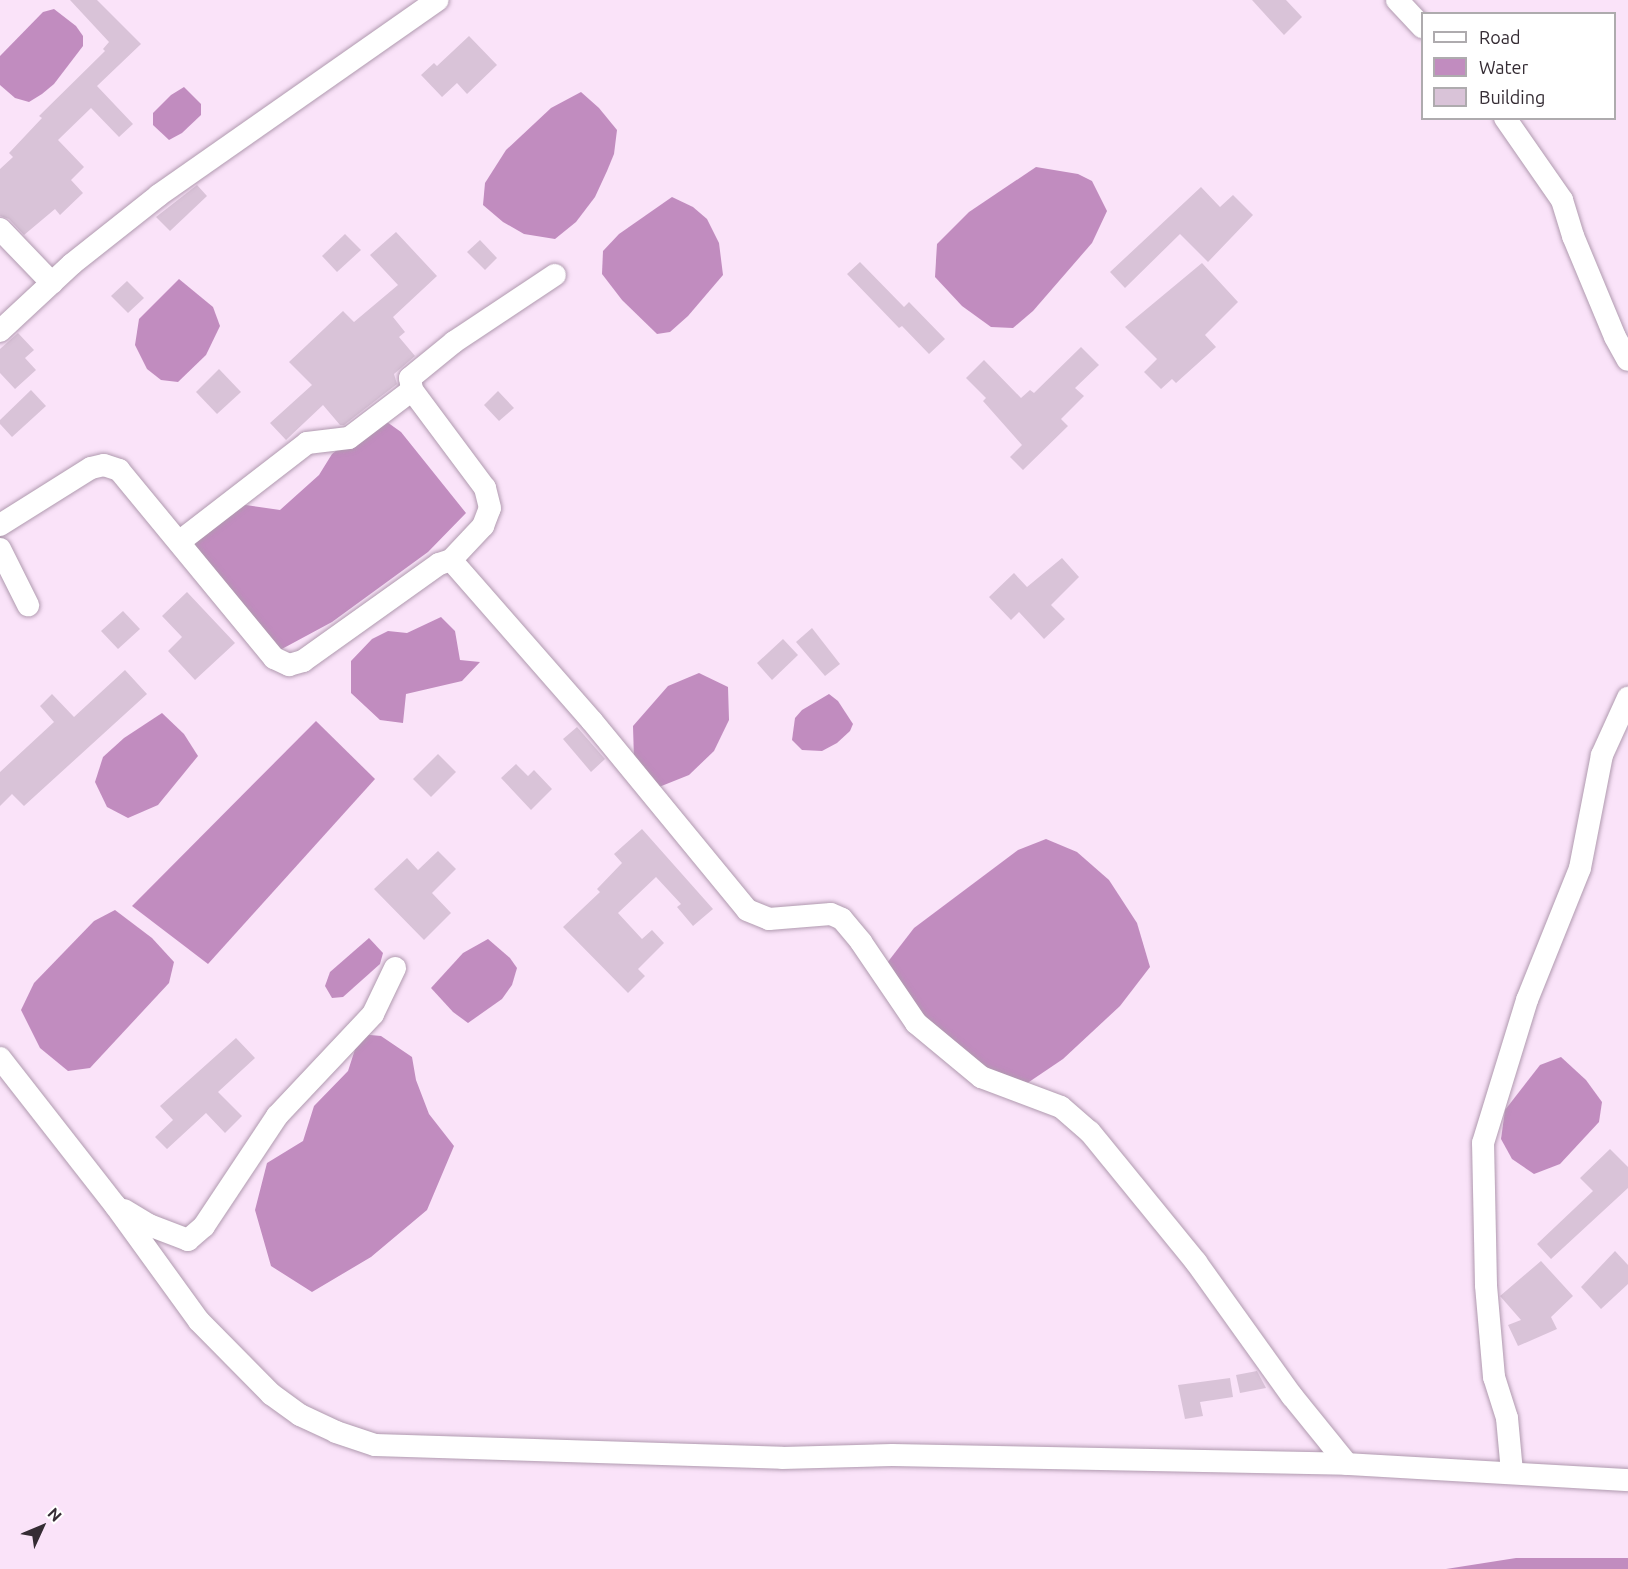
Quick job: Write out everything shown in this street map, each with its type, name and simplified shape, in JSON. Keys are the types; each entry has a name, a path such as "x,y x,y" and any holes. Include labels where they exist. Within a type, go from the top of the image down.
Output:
{"street":[{"path":"0,330 52,283 159,195 438,0"},
{"path":"1398,0 1421,26"},
{"path":"1506,120 1562,200 1581,256 1615,337 1628,360"},
{"path":"0,229 52,283"},
{"path":"0,525 92,468 104,465 120,470 274,658 289,665 303,661 439,564 451,560 483,526 490,508 485,488 412,390 410,378 454,342 555,275"},
{"path":"179,542 307,443 349,438 412,390"},
{"path":"0,549 28,605"},
{"path":"451,560 592,722 747,910 769,919 831,914 842,919 861,942 916,1023 981,1077 1061,1107 1090,1132 1196,1262 1292,1396 1347,1464"},
{"path":"1512,1472 1507,1418 1494,1377 1486,1285 1483,1143 1527,1000 1580,868 1602,756 1628,698"},
{"path":"115,1205 149,1225 188,1240 204,1226 277,1116 373,1014 395,968"},
{"path":"0,1058 115,1205 199,1321 271,1394 300,1415 336,1432 375,1445 782,1458 892,1455 1347,1464 1628,1479"}],"water":[{"path":"54,9 76,26 83,36 83,46 54,84 42,94 29,102 15,98 0,85 0,56 43,12"},
{"path":"184,87 201,104 201,115 182,133 169,140 153,125 153,113 171,95"},
{"path":"581,92 599,108 617,130 614,154 595,197 576,222 555,239 524,234 503,222 483,205 485,183 506,150 551,108"},
{"path":"1036,167 1078,174 1092,181 1107,211 1092,243 1033,311 1013,328 991,327 962,306 935,277 937,244 969,212"},
{"path":"672,197 693,207 707,219 719,243 723,275 688,316 670,332 657,334 622,300 602,274 603,251 619,234"},
{"path":"179,279 213,307 220,326 206,355 178,382 161,380 147,369 135,345 139,319"},
{"path":"380,417 401,432 466,513 428,552 332,622 280,650 189,547 239,504 280,510 319,475 332,454"},
{"path":"441,617 455,631 460,660 480,662 462,681 406,694 403,723 380,720 351,693 351,661 372,639 388,631 407,633"},
{"path":"699,673 728,687 729,720 714,751 689,775 659,787 634,760 633,726 668,686"},
{"path":"829,694 838,701 853,724 850,731 837,743 822,751 802,750 792,740 795,718 802,710"},
{"path":"162,713 184,734 198,756 158,805 128,818 107,807 95,782 103,757 124,738"},
{"path":"316,721 375,779 208,964 132,906"},
{"path":"1046,839 1077,852 1109,880 1137,923 1150,967 1120,1006 1063,1059 1026,1084 965,1061 917,1012 887,963 914,928 1018,850"},
{"path":"115,910 152,938 174,962 169,983 90,1068 68,1071 40,1048 21,1010 34,983 94,921"},
{"path":"369,938 383,953 380,964 343,997 332,998 325,986 330,972"},
{"path":"488,939 510,958 517,968 512,985 502,999 468,1023 453,1012 431,988 463,953"},
{"path":"360,1034 381,1036 412,1057 416,1080 429,1114 454,1146 427,1210 371,1257 312,1292 271,1266 255,1210 267,1163 303,1141 314,1106 348,1071"},
{"path":"1561,1057 1586,1080 1602,1102 1599,1122 1560,1164 1534,1174 1512,1159 1501,1139 1505,1110 1540,1065"},
{"path":"1516,1558 1628,1558 1628,1569 1446,1569"}],"building":[{"path":"70,0 97,0 141,44 97,86 133,124 119,137 91,108 58,140 84,167 71,180 83,193 60,215 55,209 24,235 9,219 0,216 0,169 13,157 9,153 42,118 39,116 105,51 103,49 109,42"},
{"path":"1252,0 1286,0 1302,17 1284,35"},
{"path":"469,36 497,65 467,94 457,83 442,97 421,75 434,63 437,66"},
{"path":"197,185 207,196 170,231 156,217"},
{"path":"1201,187 1220,207 1233,195 1253,215 1208,262 1180,234 1125,288 1110,272"},
{"path":"396,232 437,276 393,317 405,332 399,337 415,356 394,374 397,384 344,425 340,425 323,405 286,440 270,423 312,385 289,362 343,311 354,322 398,285 370,255"},
{"path":"345,234 361,250 337,272 322,256"},
{"path":"480,240 497,258 485,270 467,252"},
{"path":"860,262 904,307 909,302 945,339 929,354 902,326 899,328 847,274"},
{"path":"1202,263 1238,302 1205,335 1216,347 1176,383 1172,379 1161,389 1144,372 1157,359 1125,327"},
{"path":"127,281 144,298 128,313 111,296"},
{"path":"18,333 34,350 25,358 36,370 15,389 0,373 0,349"},
{"path":"1081,347 1099,365 1075,388 1084,396 1061,419 1068,426 1023,470 1010,457 1022,445 983,401 986,398 966,378 984,360 1021,398 1030,390 1034,393"},
{"path":"219,369 241,392 217,414 196,392"},
{"path":"31,390 46,406 12,437 0,424 0,420"},
{"path":"498,391 514,408 499,421 484,405"},
{"path":"1062,558 1079,577 1051,605 1065,619 1044,639 1019,612 1011,620 989,597 1014,573 1027,587"},
{"path":"187,592 235,643 195,680 168,651 182,637 162,616"},
{"path":"123,611 140,629 118,649 101,631"},
{"path":"812,628 840,664 825,676 796,642"},
{"path":"783,639 798,655 772,680 757,663"},
{"path":"125,670 147,694 24,806 12,794 0,806 0,772 54,722 40,706 52,694 74,717"},
{"path":"577,727 605,759 591,772 563,739"},
{"path":"438,754 456,772 431,797 413,779"},
{"path":"516,764 528,776 534,770 552,789 531,810 501,778"},
{"path":"642,829 713,909 693,926 677,907 681,904 656,877 618,913 642,939 652,930 664,943 638,969 645,976 628,993 563,927 600,892 597,889 622,863 614,854"},
{"path":"438,851 456,869 432,893 451,913 424,940 374,889 407,858 418,870"},
{"path":"236,1038 255,1058 218,1092 242,1116 225,1133 206,1113 167,1149 155,1137 173,1120 160,1106"},
{"path":"1610,1149 1628,1167 1628,1188 1551,1259 1537,1244 1593,1191 1580,1178"},
{"path":"1615,1251 1628,1265 1628,1284 1601,1309 1581,1287"},
{"path":"1541,1261 1573,1296 1551,1317 1557,1329 1518,1346 1508,1325 1521,1320 1500,1296"},
{"path":"1257,1371 1266,1388 1240,1393 1236,1375"},
{"path":"1230,1378 1233,1397 1200,1402 1203,1416 1185,1419 1178,1385"}]}
